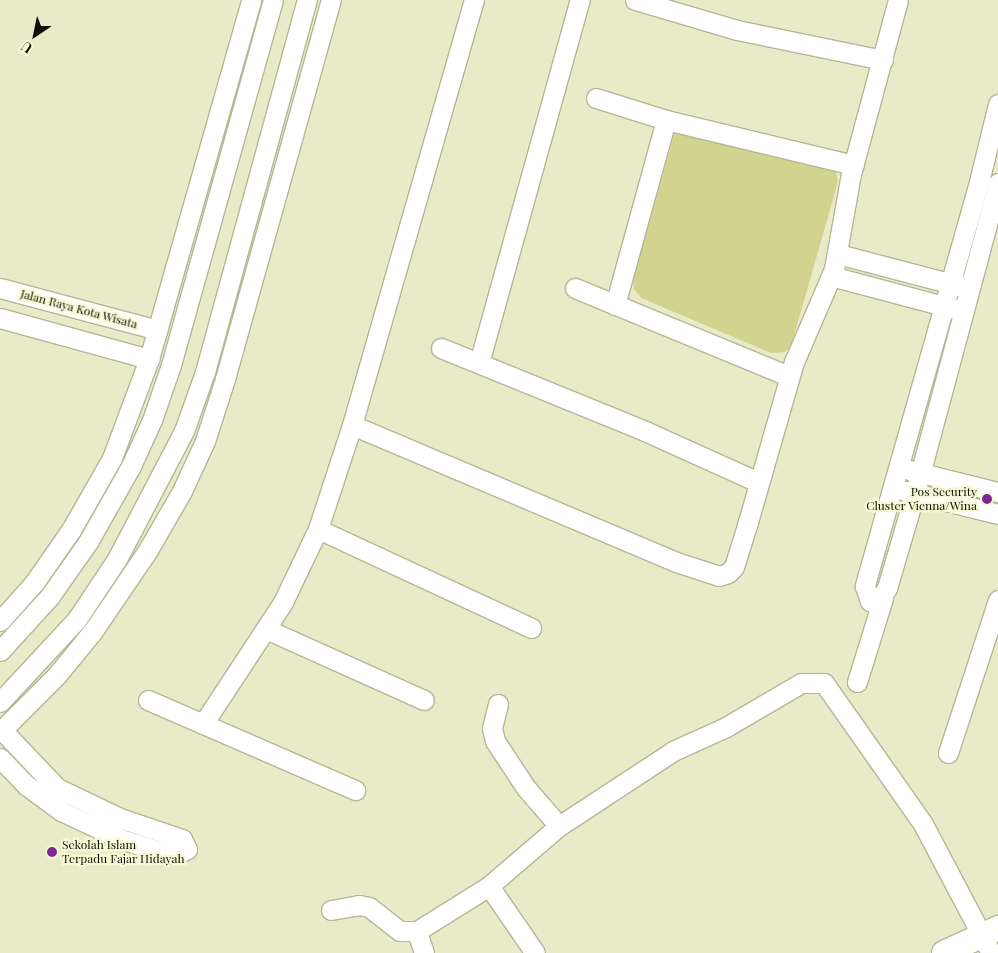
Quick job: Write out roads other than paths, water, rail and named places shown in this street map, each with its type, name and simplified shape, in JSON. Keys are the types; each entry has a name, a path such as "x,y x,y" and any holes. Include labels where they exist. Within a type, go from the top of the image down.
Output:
{"main road":[{"path":"944,953 991,939"}],"street":[{"path":"0,621 71,530 112,458 158,330 251,0"},
{"path":"6,645 50,596 88,542 131,466 152,420 171,365 273,0"},
{"path":"0,702 77,619 116,559 184,431 219,317 307,0"},
{"path":"0,758 26,785 61,811 121,839 147,847 172,854 187,849 182,839 120,818 56,788 1,731 58,675 93,631 148,550 182,491 205,441 234,346 331,0"},
{"path":"203,724 266,629 318,529 352,425 474,0"},
{"path":"479,363 580,0"},
{"path":"635,0 737,30 883,60"},
{"path":"352,425 676,562 719,576 734,567 789,376 838,254 854,165 898,0"},
{"path":"596,98 666,120 854,165"},
{"path":"883,598 877,603 870,601 865,586 900,467 998,104"},
{"path":"615,304 666,120"},
{"path":"857,682 915,493 968,288 998,183"},
{"path":"838,254 968,288"},
{"path":"830,276 963,310"},
{"name":"Jalan Raya Kota Wisata","path":"0,288 158,330"},
{"path":"575,288 789,376"},
{"path":"219,317 234,346"},
{"path":"0,318 149,359"},
{"path":"441,348 758,482"},
{"path":"900,467 998,492"},
{"path":"894,488 998,514"},
{"path":"318,529 531,628"},
{"path":"116,559 148,550"},
{"path":"948,753 998,600"},
{"path":"6,645 14,605"},
{"path":"266,629 424,700"},
{"path":"331,910 359,905 370,907 400,931 417,931 489,886 559,826 672,751 726,727 801,684 824,684 923,824 991,939"},
{"path":"148,700 355,790"},
{"path":"498,704 492,728 495,741 526,788 559,826"},
{"path":"489,886 535,953"},
{"path":"417,931 424,953"}],"place":[{"name":"Pos Security Cluster Vienna/Wina","path":"987,499"},
{"name":"Sekolah Islam Terpadu Fajar Hidayah","path":"52,852"}]}
